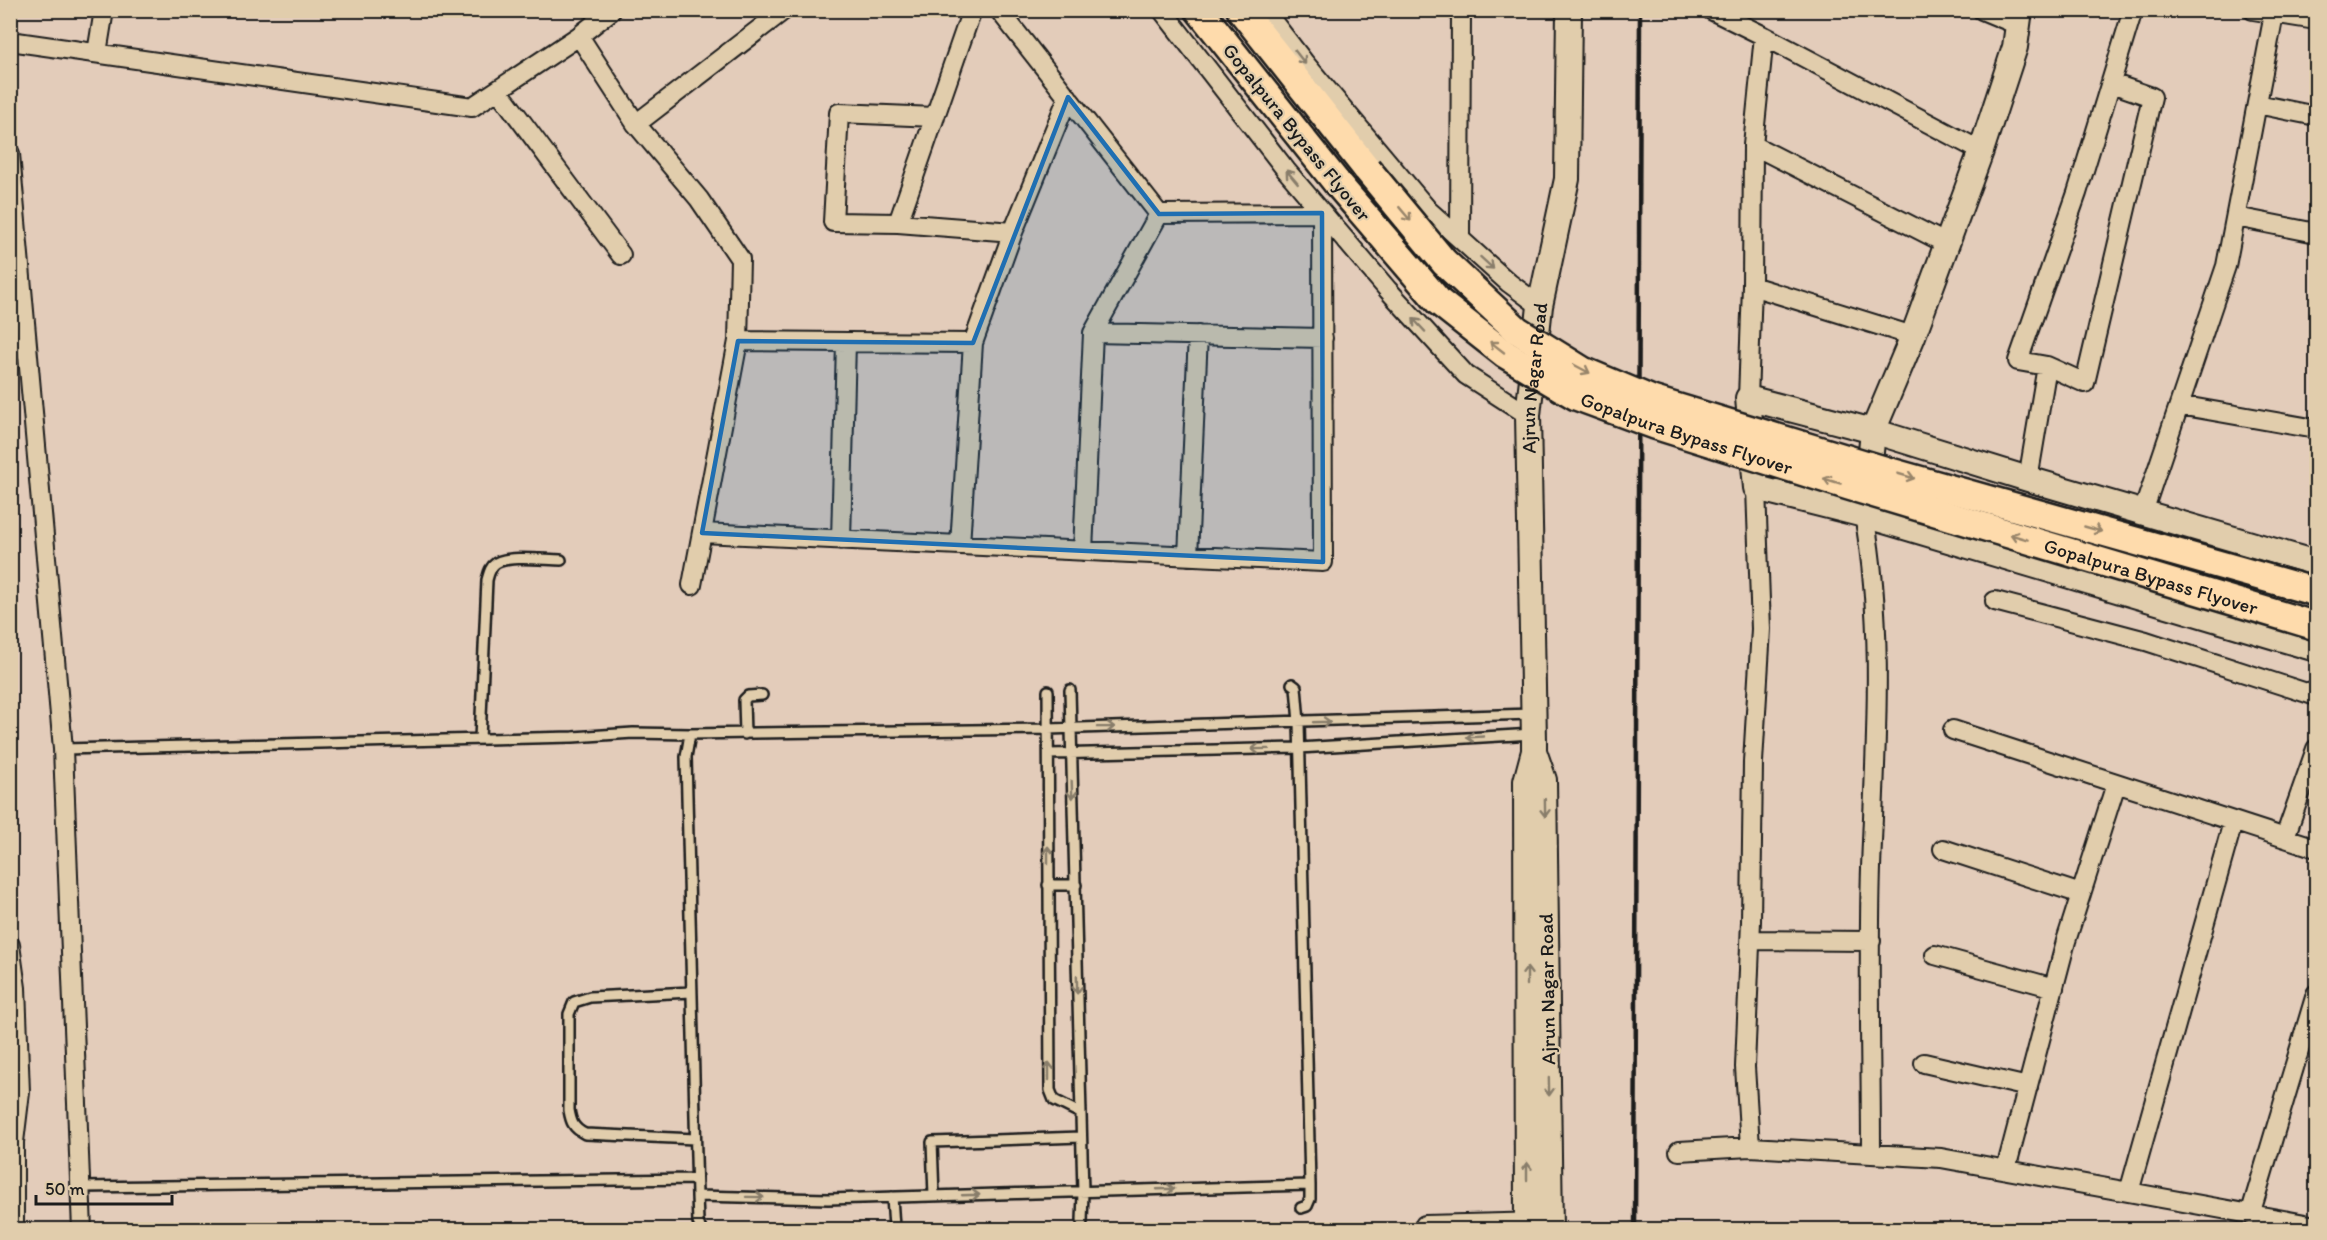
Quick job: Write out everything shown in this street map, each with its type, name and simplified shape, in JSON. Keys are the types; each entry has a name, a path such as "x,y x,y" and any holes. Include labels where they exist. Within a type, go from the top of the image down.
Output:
{"main road":[{"name":"Gopalpura Bypass Flyover","path":"1200,10 1337,183 1439,302 1505,354 1576,396 1655,425 1849,486 2316,626"},
{"name":"Gopalpura Bypass Flyover","path":"1241,10 1444,262 1517,330 1583,371 1652,400 1875,468 2316,592"}],"street":[{"path":"97,52 104,10"},
{"path":"10,41 472,107 579,36 612,10"},
{"path":"636,124 784,10"},
{"path":"898,223 972,10"},
{"path":"999,10 1159,214"},
{"path":"1162,10 1322,213 1388,290 1466,375 1528,415"},
{"path":"1264,10 1304,62 1429,212 1509,283 1540,306"},
{"path":"1460,239 1461,10"},
{"name":"Ajrun Nagar Road","path":"1539,1226 1544,780 1534,733 1528,415 1540,306 1567,178 1569,10"},
{"path":"1711,10 1981,151"},
{"path":"1871,1155 1871,940 1876,661 1871,554 1864,515 1873,430 1913,336 1981,151 2015,47 2019,18 1982,10"},
{"path":"2111,83 2152,97 2085,382 2048,366 2018,361 2078,193 2111,83 2133,10"},
{"path":"2253,10 2316,20"},
{"path":"2143,512 2226,266 2274,14"},
{"path":"579,36 636,124 699,199 740,259 738,341 692,585"},
{"path":"1750,1147 1745,1067 1753,762 1761,629 1756,488 1749,398 1753,145 1764,36"},
{"path":"498,90 621,255"},
{"path":"960,545 973,343 1013,232 1068,97"},
{"path":"2257,104 2316,116"},
{"path":"935,117 839,113 833,222 898,223 1013,232"},
{"path":"1753,145 1947,244"},
{"path":"10,154 63,749 82,1230"},
{"path":"1159,214 1322,213"},
{"path":"702,533 1323,562 1322,213"},
{"path":"1083,551 1093,333 1159,214"},
{"path":"2236,217 2316,233"},
{"path":"1752,286 1913,336"},
{"path":"1093,333 1323,338"},
{"path":"1188,556 1197,335"},
{"path":"738,341 973,343"},
{"path":"841,540 846,342"},
{"path":"2028,479 2048,366"},
{"path":"1749,398 1873,430 2028,479 2316,563"},
{"path":"2179,405 2316,429"},
{"path":"1756,488 1864,515 2316,649"},
{"path":"1995,601 2146,641 2316,696"},
{"path":"1953,730 2316,848"},
{"path":"2285,837 2316,749"},
{"path":"2006,1169 2054,988 2116,784"},
{"path":"2129,1192 2233,822"},
{"path":"1943,849 2081,894"},
{"path":"1750,940 1871,940"},
{"path":"10,945 20,1092 12,1142 14,1230"},
{"path":"1935,955 2054,988"},
{"path":"2250,1215 2316,994"},
{"path":"1924,1063 2028,1087"},
{"path":"1679,1151 1750,1147 1941,1158 2316,1227"},
{"path":"1422,1230 1425,1225 1539,1226"}],"lane":[{"path":"480,739 487,580 490,569 496,563 507,560 561,560"},
{"path":"1292,684 1296,687 1299,722 1311,1185 1307,1206 1301,1208"},
{"path":"1070,690 1082,1222"},
{"path":"1048,691 1050,1090 1054,1100 1080,1113"},
{"path":"745,734 744,700 748,696 762,695"},
{"path":"63,749 633,733 745,734 1048,729 1299,722 1534,733"},
{"path":"1048,754 1299,748 1534,733"},
{"path":"690,734 686,757 691,992 696,1179 698,1222 701,1230"},
{"path":"1048,885 1076,885"},
{"path":"691,992 590,997 574,1002 568,1014 569,1110 570,1120 575,1129 585,1134 695,1139"},
{"path":"934,1196 932,1142 1080,1137"},
{"path":"81,1187 696,1179"},
{"path":"697,1196 828,1199 1311,1185"},
{"path":"892,1197 894,1227"}],"highlighted area":[{"path":"1068,97 1159,214 1322,213 1323,562 702,533 738,341 973,343"}],"railway":[{"path":"1635,1230 1640,10"}]}
